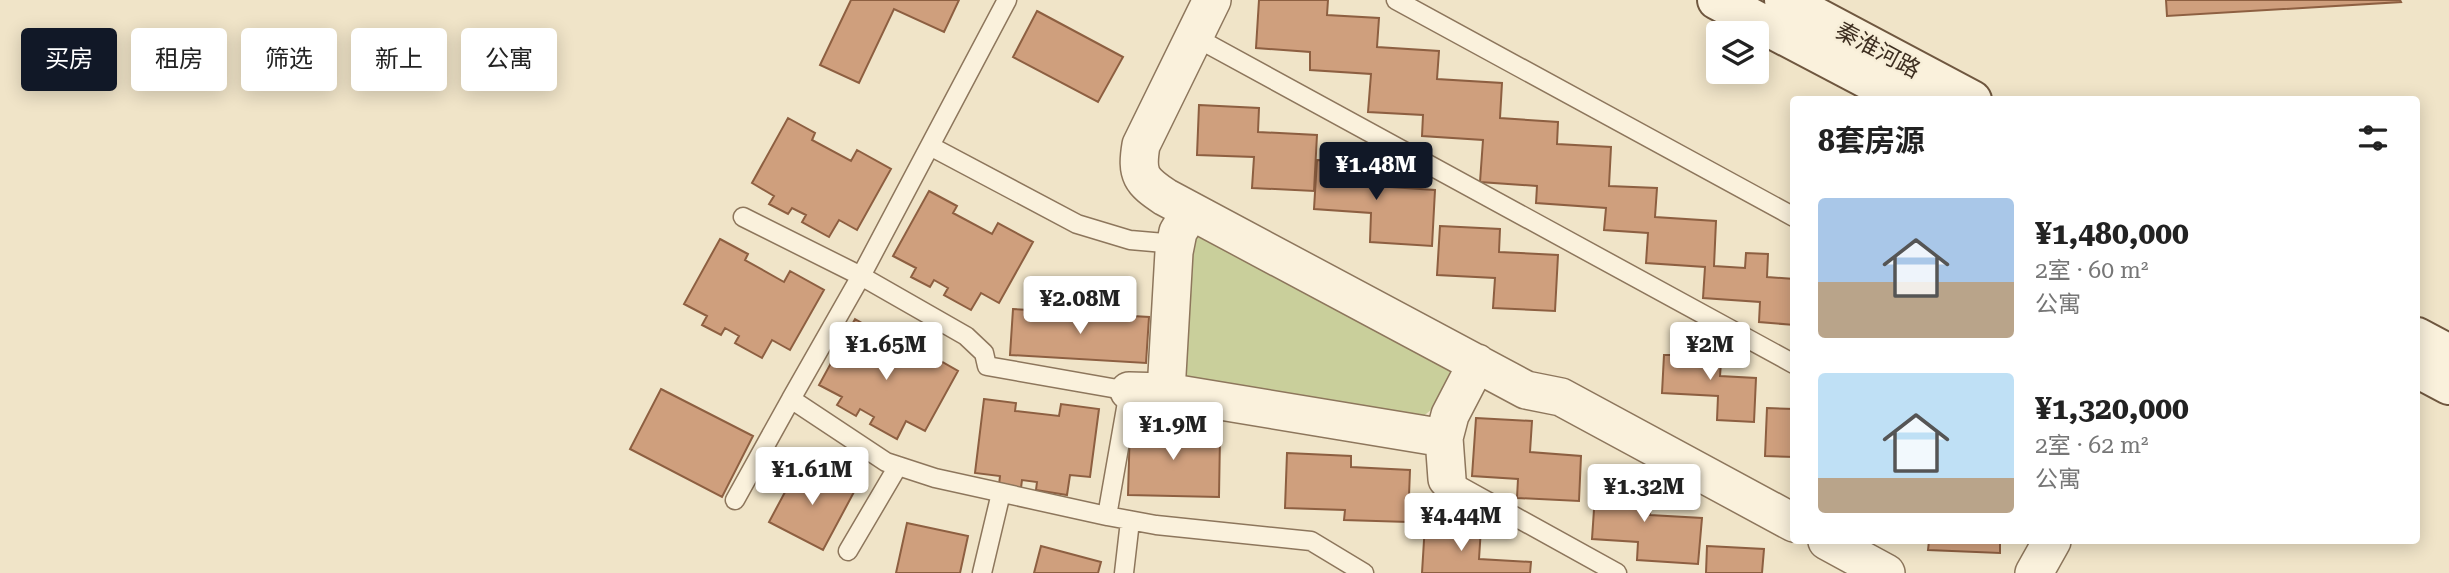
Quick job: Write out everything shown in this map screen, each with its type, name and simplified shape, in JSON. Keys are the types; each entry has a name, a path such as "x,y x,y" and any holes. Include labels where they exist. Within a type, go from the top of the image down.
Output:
{"main road":[{"name":"秦淮河路","path":"1717,0 1899,96"},
{"name":"秦淮河路","path":"1784,0 1964,96"},
{"path":"2420,339 2449,354"},
{"path":"2420,371 2449,386"}],"street":[{"path":"1213,0 1141,145 1138,163 1144,183 1191,211 1526,390 1561,397 1790,521"},
{"path":"1166,392 1176,244 1178,232 1191,211"},
{"path":"1447,479 1444,438 1450,415 1476,363"},
{"path":"1129,391 1166,392 1444,438"},
{"path":"1833,544 1886,573"},
{"path":"2035,573 2050,544"}],"lane":[{"path":"735,500 861,276 1007,0"},
{"path":"1396,0 1790,215"},
{"path":"1195,37 1790,362"},
{"path":"930,146 1077,224 1130,240 1176,244"},
{"path":"743,217 861,276 966,336 984,353 987,366 1129,391 1107,516"},
{"path":"791,399 887,462 935,478 1130,521 1311,541 1364,573"},
{"path":"848,551 898,466"},
{"path":"1447,479 1617,573"},
{"path":"982,573 1000,493"},
{"path":"1124,573 1130,521"}],"green space":[{"path":"1197,233 1451,369 1437,405 1421,418 1177,382 1186,252"}],"building":[{"path":"851,0 959,0 944,32 894,9 859,83 820,65"},
{"path":"1259,0 1328,0 1327,15 1379,18 1377,47 1439,51 1437,79 1502,83 1500,118 1558,122 1557,144 1611,147 1609,186 1657,188 1655,217 1716,221 1714,266 1745,268 1746,253 1768,254 1767,277 1790,279 1790,325 1759,322 1760,302 1703,298 1705,267 1646,263 1648,233 1604,230 1606,208 1536,203 1537,186 1480,182 1483,140 1422,136 1423,115 1368,112 1371,74 1310,70 1310,52 1256,48"},
{"path":"2166,0 2400,0 2401,2 2167,16"},
{"path":"1037,11 1123,57 1098,102 1013,57"},
{"path":"1199,105 1259,108 1258,132 1317,135 1314,191 1252,188 1254,157 1197,155"},
{"path":"788,118 815,133 812,140 851,161 857,150 891,169 857,230 839,220 829,237 802,222 806,215 792,208 788,214 769,204 774,196 752,183"},
{"path":"1317,160 1377,163 1376,186 1435,190 1432,246 1370,242 1371,213 1314,209"},
{"path":"929,191 957,206 953,213 992,234 998,223 1033,242 999,303 981,293 971,310 944,295 948,288 934,280 930,287 911,277 916,268 893,256"},
{"path":"1440,226 1500,229 1499,252 1558,255 1555,311 1493,308 1495,278 1437,275"},
{"path":"720,239 748,254 745,260 784,282 790,271 824,290 790,350 772,340 762,358 735,343 739,336 725,328 721,335 702,325 707,316 684,304"},
{"path":"1013,309 1149,317 1146,363 1010,355"},
{"path":"855,319 883,335 879,341 918,363 925,352 958,371 925,431 906,421 897,439 870,424 874,417 860,409 856,416 837,405 842,397 819,385"},
{"path":"1677,346 1722,348 1720,376 1756,378 1754,422 1717,420 1718,396 1662,393 1664,355 1676,355"},
{"path":"661,389 753,436 722,497 630,449"},
{"path":"984,399 1016,403 1015,411 1059,416 1061,404 1099,409 1090,477 1070,475 1067,495 1036,490 1037,482 1022,480 1021,488 999,485 1000,476 975,473"},
{"path":"1767,408 1790,409 1790,457 1765,456"},
{"path":"1476,418 1532,421 1530,452 1581,456 1579,501 1517,498 1518,479 1472,476"},
{"path":"1130,425 1187,426 1187,435 1220,436 1219,497 1128,495"},
{"path":"1287,453 1351,456 1351,467 1410,470 1408,522 1344,520 1345,510 1285,508"},
{"path":"800,464 854,492 823,550 769,522"},
{"path":"1596,480 1652,484 1650,515 1702,518 1698,564 1637,560 1638,542 1592,539"},
{"path":"907,523 968,536 960,573 896,573"},
{"path":"1425,524 1481,528 1479,559 1531,562 1530,573 1422,573"},
{"path":"1929,544 2000,544 2000,553 1928,550"},
{"path":"1041,546 1101,562 1098,573 1034,573"},
{"path":"1707,546 1764,549 1762,573 1706,573"}]}
